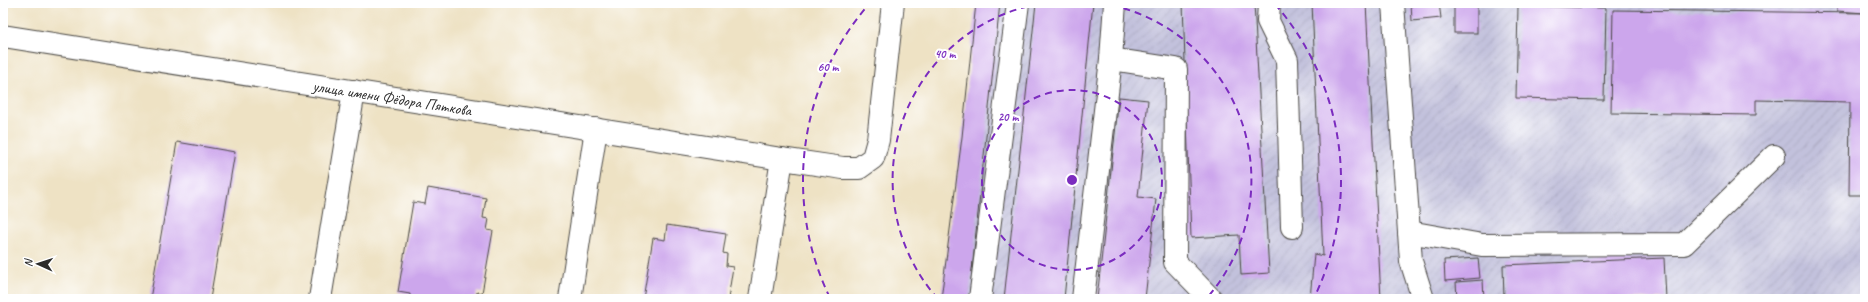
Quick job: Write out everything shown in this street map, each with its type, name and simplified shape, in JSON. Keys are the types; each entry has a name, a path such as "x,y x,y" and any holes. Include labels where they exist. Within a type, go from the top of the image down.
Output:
{"street":[{"name":"улица имени Фёдора Пяткова","path":"3,36 782,159 859,168 873,158 878,140 893,3"},
{"path":"980,299 1018,3"},
{"path":"1083,299 1111,59 1115,3"},
{"path":"1269,3 1268,21 1287,60 1292,227"},
{"path":"1393,3 1411,262 1423,299"},
{"path":"1111,59 1176,69 1175,262 1211,299"},
{"path":"320,299 354,91"},
{"path":"570,299 596,130"},
{"path":"1409,232 1482,245 1684,244 1774,156"},
{"path":"760,299 782,159"}],"shaded area":[{"path":"976,3 1865,3 1865,299 941,299 962,137"}],"building":[{"path":"976,3 1000,3 969,299 941,299 962,137"},
{"path":"1036,3 1093,3 1064,299 1004,299"},
{"path":"1183,3 1254,3 1269,273 1241,275 1239,235 1191,238"},
{"path":"1312,3 1366,3 1381,299 1310,299 1314,254 1323,256"},
{"path":"1411,3 1439,3 1441,18 1412,21"},
{"path":"1837,3 1865,3 1865,13 1837,11"},
{"path":"1454,4 1477,4 1477,33 1454,33"},
{"path":"1518,6 1606,8 1604,100 1516,98"},
{"path":"1613,10 1865,13 1865,195 1849,195 1850,102 1756,100 1756,115 1611,113"},
{"path":"1119,97 1148,100 1138,197 1156,199 1145,299 1097,299"},
{"path":"177,142 235,152 210,299 150,299"},
{"path":"428,188 486,198 483,218 489,219 487,230 493,231 482,293 477,292 476,299 410,299 410,294 398,292 413,202 425,204"},
{"path":"667,225 726,234 723,253 727,254 726,266 733,267 728,299 643,299 653,238 665,240"},
{"path":"1478,258 1480,278 1445,281 1444,260"},
{"path":"1664,258 1666,299 1504,299 1503,265"},
{"path":"1483,280 1484,299 1457,299 1456,282"}]}
